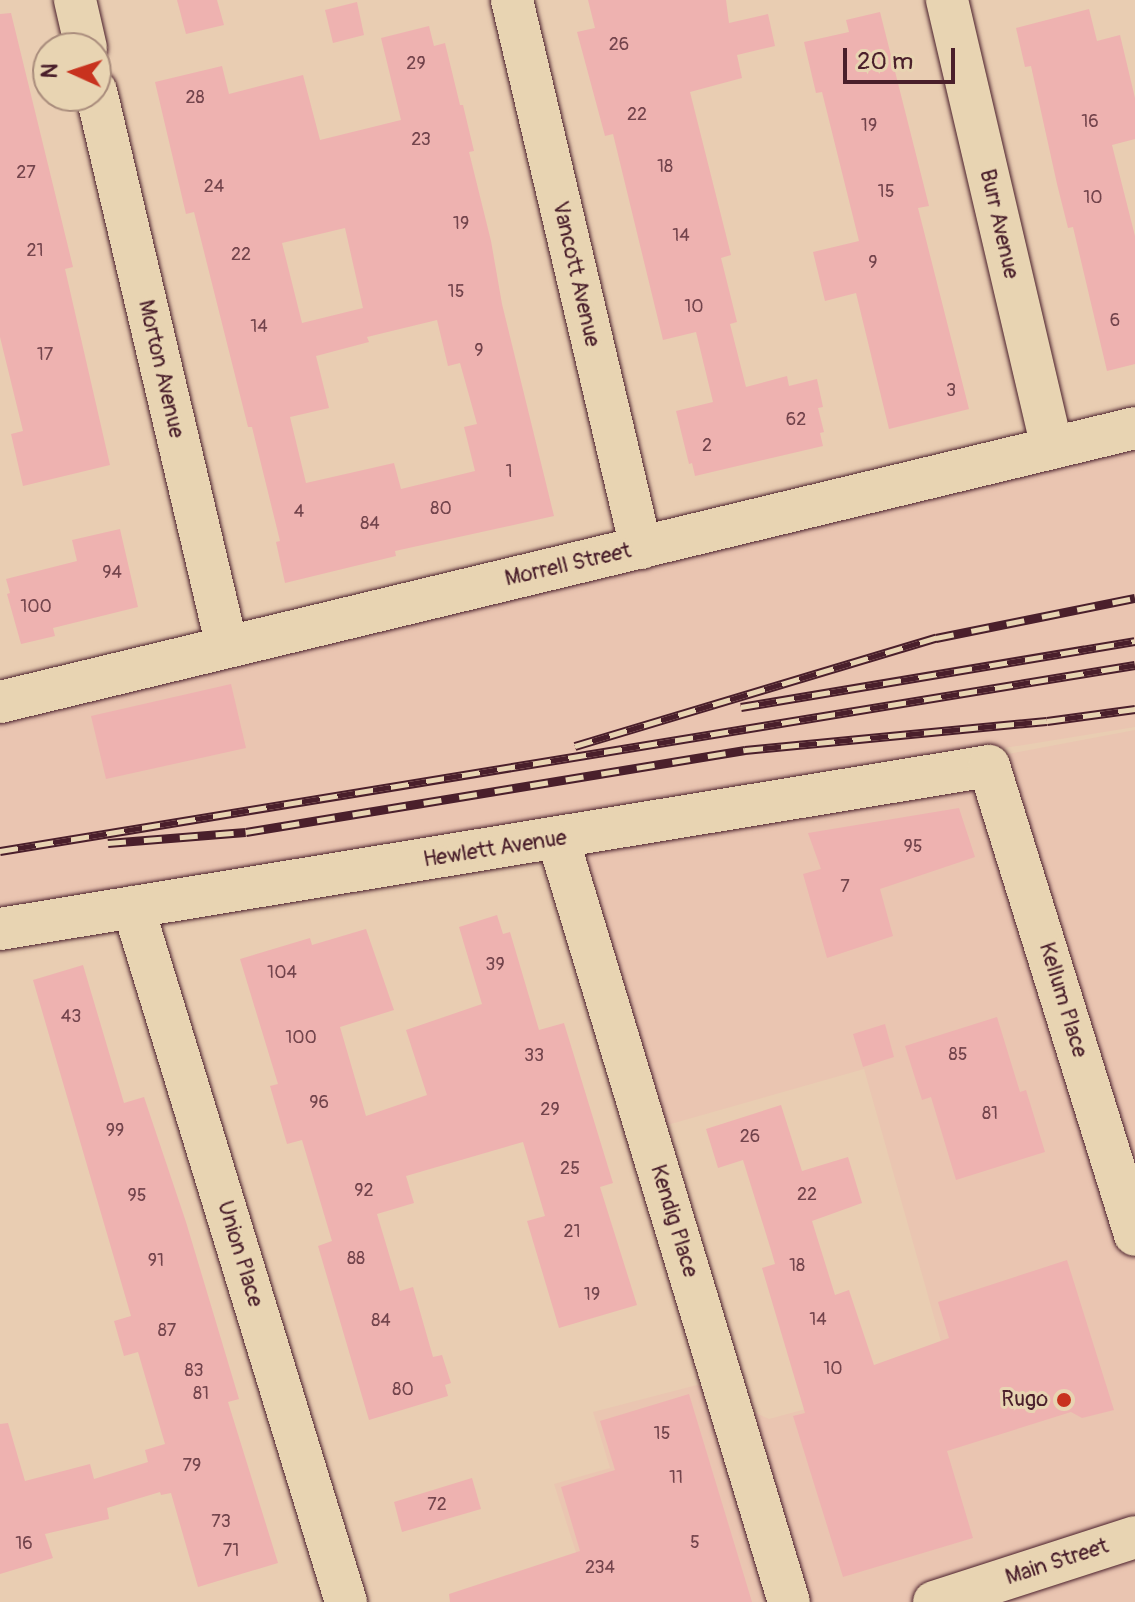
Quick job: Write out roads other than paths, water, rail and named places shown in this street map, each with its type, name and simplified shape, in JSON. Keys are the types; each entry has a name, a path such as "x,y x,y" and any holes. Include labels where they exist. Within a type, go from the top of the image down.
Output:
{"street":[{"path":"75,0 82,32"},
{"name":"Vancott Avenue","path":"512,0 641,548"},
{"name":"Burr Avenue","path":"947,0 1052,448"},
{"name":"Morton Avenue","path":"101,112 227,647"},
{"name":"Morrell Street","path":"0,702 1135,428"},
{"name":"Hewlett Avenue","path":"0,929 989,766"},
{"name":"Kellum Place","path":"989,766 1135,1235"},
{"name":"Kendig Place","path":"558,839 789,1602"},
{"name":"Union Place","path":"133,907 346,1602"},
{"name":"Main Street","path":"934,1602 1135,1537"}],"railway":[{"path":"575,746 936,638 1135,598"},
{"path":"741,707 1135,641"},
{"path":"0,851 1135,665"},
{"path":"108,843 246,832 745,750 1047,721 1135,709"}],"place":[{"name":"Rugo","path":"1064,1400"}]}
